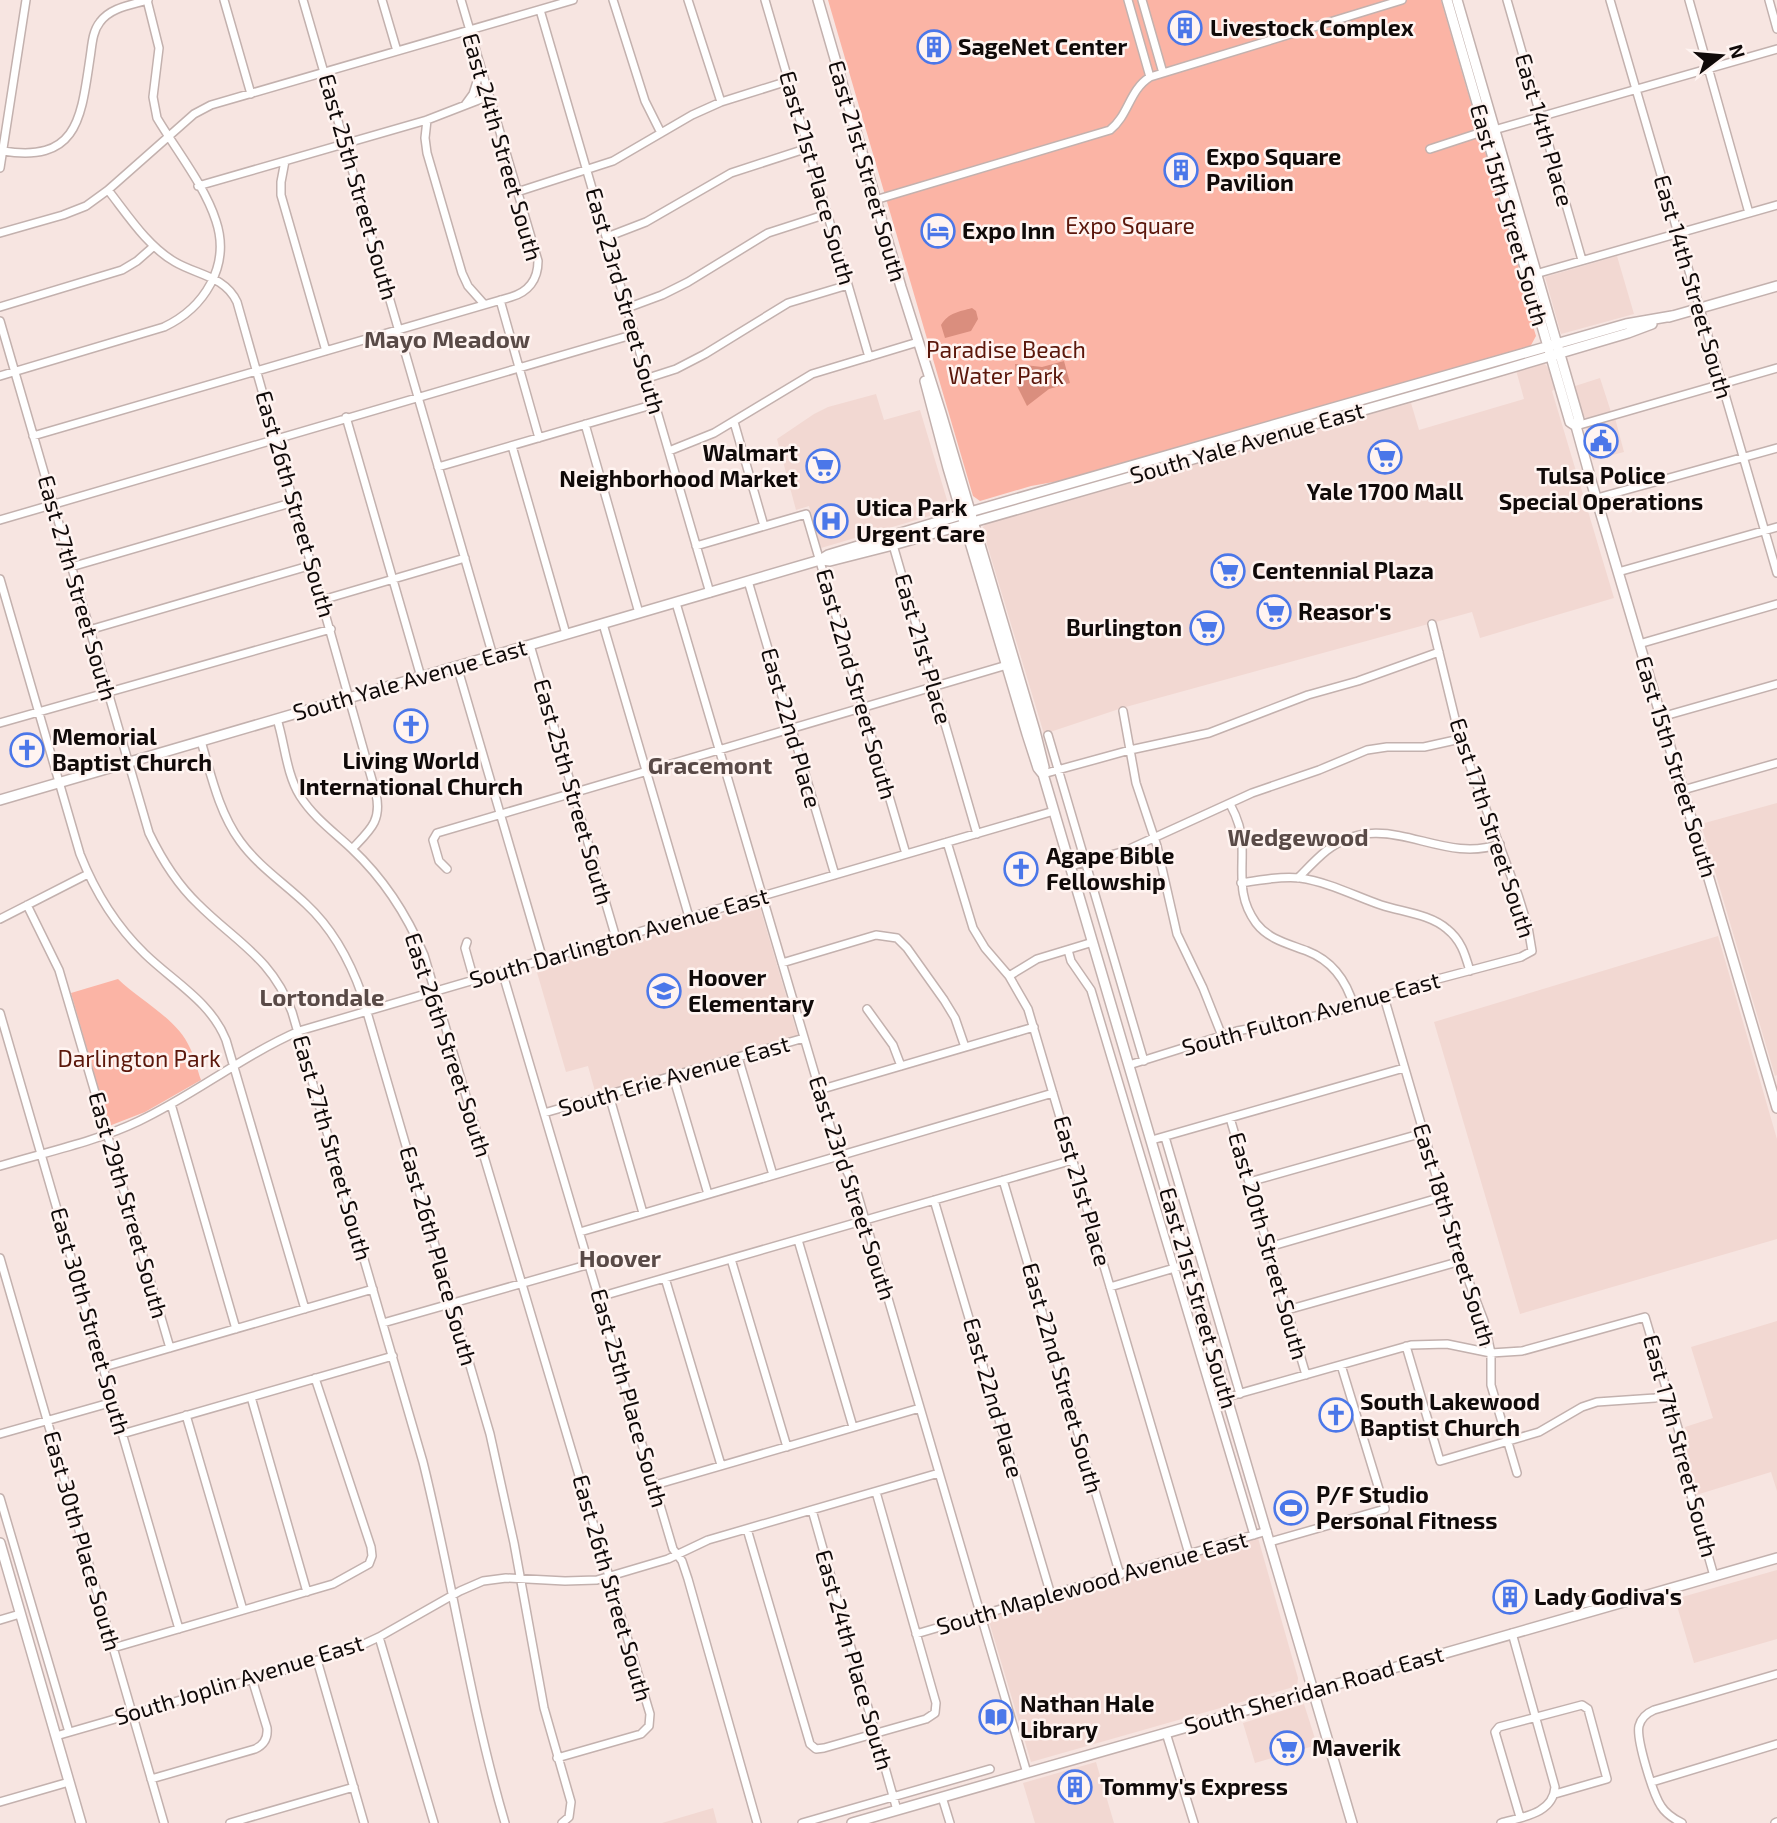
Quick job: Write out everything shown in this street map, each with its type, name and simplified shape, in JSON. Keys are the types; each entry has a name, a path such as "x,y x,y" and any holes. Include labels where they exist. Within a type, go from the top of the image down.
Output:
{"main road":[{"name":"East 21st Street South","path":"818,0 918,342 932,411 1044,767 1043,774 1352,1823"},
{"name":"East 15th Street South","path":"1447,0 1490,130"},
{"name":"East 15th Street South","path":"1457,0 1531,275 1553,350 1578,420 1576,426 1618,572 1773,1081 1777,1108"},
{"name":"South Yale Avenue East","path":"0,800 710,593 820,560 828,555 967,518 1777,286"},
{"name":"South Yale Avenue East","path":"820,560 830,561 893,545 967,518"},
{"path":"0,1543 81,1823"},
{"name":"South Sheridan Road East","path":"852,1823 1777,1558"},
{"path":"1565,1596 1582,1603 1608,1598 1620,1603"}],"street":[{"path":"0,169 26,0"},
{"path":"0,376 164,327 187,315 214,279 220,253 217,222 157,118 154,107 159,48 147,0 110,12 98,25 83,106 71,132 57,145 41,152 23,154 3,151"},
{"path":"224,0 251,94"},
{"name":"East 25th Street South","path":"303,0 493,656"},
{"path":"382,0 397,51"},
{"name":"East 24th Street South","path":"461,0 538,261 537,275 525,291 500,300"},
{"name":"East 23rd Street South","path":"539,0 710,593"},
{"path":"0,233 75,211 108,190 204,108 573,0"},
{"path":"613,0 645,101 661,133"},
{"path":"688,0 721,102"},
{"name":"East 21st Place South","path":"765,0 869,357"},
{"path":"1128,0 1150,77"},
{"path":"1142,0 1163,73"},
{"path":"875,200 1110,130 1123,118 1133,93 1150,77 1402,0"},
{"name":"East 14th Place","path":"1507,0 1582,260"},
{"name":"East 14th Street South","path":"1610,0 1777,573"},
{"path":"1689,0 1749,213"},
{"path":"1769,0 1777,29"},
{"path":"1430,149 1777,49"},
{"path":"465,106 473,94 481,68"},
{"path":"517,192 613,161 692,115 721,102 788,81"},
{"path":"198,186 427,120 489,96"},
{"path":"427,120 425,145 462,273 468,286 484,304"},
{"path":"607,237 660,215 731,173 808,148"},
{"path":"285,161 281,195 326,351"},
{"path":"108,190 154,246 174,262 214,279"},
{"path":"1531,275 1777,205"},
{"path":"627,308 681,286 768,233 827,214"},
{"path":"0,307 122,270 154,246"},
{"name":"East 26th Street South","path":"214,279 222,282 234,295 323,600 376,794 379,812 373,826 352,849 377,875 400,907 424,955 650,1714 649,1726 636,1736 557,1758"},
{"path":"648,378 676,369 705,355 788,303 848,285"},
{"path":"33,436 500,300 539,438"},
{"name":"East 27th Street South","path":"0,321 149,834 170,872 199,906 266,964 287,997 299,1031 426,1472 477,1721 505,1823"},
{"path":"0,520 635,334"},
{"path":"669,451 734,422 797,382 822,370 918,342"},
{"path":"1576,426 1777,368"},
{"path":"438,467 655,404"},
{"path":"346,417 421,677"},
{"path":"696,546 764,526 734,422"},
{"path":"584,424 639,613"},
{"path":"512,446 566,634"},
{"path":"1597,498 1777,448"},
{"path":"71,566 294,502"},
{"name":"East 22nd Street South","path":"764,526 806,514 906,854"},
{"path":"1618,572 1777,527"},
{"name":"East 21st Place","path":"893,545 977,834"},
{"path":"323,600 465,558"},
{"path":"89,630 312,565"},
{"path":"0,579 58,783 88,874 106,906 134,942 178,984 203,1003 218,1021 234,1065 305,1309"},
{"name":"East 22nd Place","path":"748,581 835,875"},
{"name":"East 23rd Street South","path":"676,603 839,1156 852,1180 865,1220 1027,1773"},
{"path":"1639,644 1777,604"},
{"path":"603,624 689,917"},
{"name":"East 17th Street South","path":"1432,624 1460,739 1528,927 1532,951"},
{"path":"0,723 331,629"},
{"name":"East 25th Street South","path":"530,645 617,938"},
{"path":"1043,774 1130,750 1209,733 1308,695 1358,681 1439,652"},
{"path":"447,869 439,861 433,836 437,833 934,687 1010,662"},
{"path":"457,666 543,960"},
{"path":"1661,717 1777,684"},
{"path":"1123,711 1136,783 1155,839 1177,934 1222,1036"},
{"path":"277,719 290,773 300,795 316,817 352,849"},
{"path":"1048,735 1144,1061"},
{"path":"1071,866 1125,851 1252,793 1367,750 1424,747 1460,739"},
{"name":"East 26th Place South","path":"201,741 219,800 233,831 250,854 307,904 328,928 351,967 367,1011 490,1434 540,1689 570,1802 569,1817 562,1823"},
{"path":"1683,790 1777,763"},
{"path":"1230,804 1239,823 1242,838 1241,883 1245,904 1259,926 1273,938 1329,963 1344,982 1354,1007"},
{"name":"South Darlington Avenue East","path":"0,1166 107,1134 140,1121 234,1065 299,1031 1054,811"},
{"path":"1298,878 1338,843 1367,834 1392,833 1457,850 1500,845"},
{"name":"East 21st Place","path":"947,842 973,928 985,948 1009,975 1028,1009 1189,1554"},
{"path":"0,919 88,874"},
{"path":"1241,883 1298,878 1325,884 1382,906 1428,919 1446,927 1463,947 1470,971"},
{"name":"East 29th Street South","path":"27,905 59,970 170,1348"},
{"path":"782,964 876,935 897,938 944,1000 955,1018 965,1047"},
{"path":"467,942 465,948 474,980"},
{"path":"1009,975 1037,959 1093,942"},
{"name":"East 21st Street South","path":"1068,950 1071,961 1091,990 1254,1535"},
{"name":"South Fulton Avenue East","path":"1129,1066 1255,1027 1354,1007 1521,957 1532,951"},
{"name":"East 25th Place South","path":"502,971 673,1549 688,1578 757,1823"},
{"name":"East 18th Street South","path":"1384,997 1461,1261 1484,1321 1491,1353 1491,1385 1517,1473"},
{"path":"867,1009 893,1045 901,1066"},
{"name":"East 30th Street South","path":"0,1013 179,1629"},
{"path":"819,1090 1034,1027"},
{"name":"South Erie Avenue East","path":"544,1113 804,1038"},
{"path":"738,1057 773,1175"},
{"path":"1152,1140 1405,1068"},
{"path":"673,1076 709,1194"},
{"path":"580,1233 1053,1093"},
{"path":"609,1095 643,1213"},
{"path":"171,1104 236,1329"},
{"name":"East 20th Street South","path":"1230,1118 1306,1375"},
{"path":"1250,1182 1423,1133"},
{"name":"East 21st Street South","path":"1165,1137 1240,1394"},
{"path":"599,1297 1073,1160"},
{"name":"East 22nd Street South","path":"1003,1180 1120,1575"},
{"path":"1269,1247 1442,1196"},
{"name":"East 22nd Place","path":"934,1200 1051,1595"},
{"path":"798,1240 853,1427"},
{"name":"East 30th Place South","path":"0,1258 164,1823"},
{"path":"731,1259 787,1447"},
{"path":"1287,1310 1461,1261"},
{"path":"383,1324 590,1264"},
{"path":"1110,1287 1188,1264"},
{"path":"666,1278 721,1465"},
{"path":"104,1367 373,1289"},
{"name":"East 17th Street South","path":"1491,1353 1534,1349 1645,1317 1680,1435 1685,1474 1714,1576"},
{"path":"1227,1397 1406,1346 1447,1344 1491,1353"},
{"path":"1406,1346 1440,1461 1539,1432 1597,1402 1668,1395"},
{"path":"122,1434 393,1356"},
{"name":"East 20th Street South","path":"1341,1364 1385,1509"},
{"path":"113,1648 340,1582 365,1568 371,1559 371,1547 315,1378"},
{"path":"251,1397 307,1592"},
{"path":"0,1434 113,1402"},
{"path":"654,1485 920,1408"},
{"path":"186,1415 243,1610"},
{"name":"South Joplin Avenue East","path":"56,1736 347,1652 482,1581 506,1577 585,1581 610,1576 677,1555 708,1540 939,1473"},
{"path":"747,1529 807,1738 813,1748 824,1748 875,1734 926,1719 935,1713 936,1703 876,1492"},
{"path":"0,1498 69,1732"},
{"name":"South Maplewood Avenue East","path":"1270,1542 1385,1509"},
{"name":"East 24th Place South","path":"812,1510 897,1810"},
{"name":"South Maplewood Avenue East","path":"916,1634 1267,1531"},
{"path":"0,1620 20,1614"},
{"path":"1512,1633 1555,1780 1553,1798"},
{"path":"379,1637 434,1823"},
{"path":"317,1660 364,1823"},
{"path":"1682,1823 1661,1807 1639,1739 1643,1717 1654,1710 1777,1674"},
{"path":"151,1779 255,1749 264,1741 267,1728 252,1679"},
{"path":"1501,1823 1520,1818 1541,1811 1553,1798 1605,1781 1608,1776 1585,1706 1499,1727 1495,1732 1520,1818"},
{"path":"1167,1733 1194,1823"},
{"path":"1652,1782 1777,1744"},
{"path":"802,1823 990,1769"},
{"path":"0,1802 69,1782"},
{"path":"230,1823 354,1787"},
{"path":"942,1797 950,1823"}],"shaded area":[{"path":"1617,256 1634,314 1561,334 1545,277"},
{"path":"972,308 978,319 971,331 945,338 941,325 947,317"},
{"path":"1064,361 1070,383 1049,389 1027,406 1017,386 1015,364 1042,367"},
{"name":"Centennial Plaza","path":"1544,363 1550,370 1555,389 1552,391 1614,598 1480,638 1472,612 1122,708 1044,734 983,531 988,521 1411,403 1419,430 1524,399 1516,370"},
{"path":"1600,378 1611,412 1587,419 1581,414 1572,387"},
{"path":"876,394 884,420 920,410 950,510 821,548 809,506 796,510 777,439 828,407"},
{"path":"1615,418 1624,452 1593,460 1587,426"},
{"path":"1777,803 1777,1075 1775,1076 1701,824"},
{"name":"Hoover Elementary","path":"759,904 798,1036 596,1095 588,1066 566,1072 536,969"},
{"path":"1718,936 1777,1139 1777,1239 1520,1314 1434,1022"},
{"path":"1777,1321 1777,1491 1771,1472 1696,1495 1690,1478 1685,1427 1713,1418 1691,1347"},
{"path":"1258,1538 1298,1678 1297,1686 1031,1762 988,1618"},
{"path":"1777,1570 1777,1639 1694,1663 1675,1599"},
{"path":"1304,1704 1317,1745 1255,1763 1243,1723"},
{"path":"1096,1762 1114,1823 1035,1823 1023,1783"},
{"path":"713,1808 717,1823 662,1823"}],"green space":[{"name":"Expo Square","path":"828,0 1441,0 1521,275 1524,297 1536,336 1530,347 980,501 973,496"},
{"name":"Darlington Park","path":"118,979 157,1010 184,1037 201,1080 145,1112 109,1126 71,993"}],"place":[{"name":"Livestock Complex","path":"1185,28"},
{"name":"SageNet Center","path":"934,47"},
{"name":"Expo Square Pavilion","path":"1181,170"},
{"name":"Expo Inn","path":"938,231"},
{"name":"Tulsa Police Special Operations","path":"1601,441"},
{"name":"Yale 1700 Mall","path":"1385,457"},
{"name":"Walmart Neighborhood Market","path":"823,466"},
{"name":"Utica Park Urgent Care","path":"831,521"},
{"name":"Centennial Plaza","path":"1228,571"},
{"name":"Reasor's","path":"1274,612"},
{"name":"Burlington","path":"1207,628"},
{"name":"Living World International Church","path":"411,726"},
{"name":"Memorial Baptist Church","path":"27,750"},
{"name":"Agape Bible Fellowship","path":"1021,869"},
{"name":"Hoover Elementary","path":"664,991"},
{"name":"South Lakewood Baptist Church","path":"1336,1415"},
{"name":"P/F Studio Personal Fitness","path":"1291,1508"},
{"name":"Lady Godiva's","path":"1510,1597"},
{"name":"Nathan Hale Library","path":"996,1717"},
{"name":"Maverik","path":"1287,1748"},
{"name":"Tommy's Express","path":"1075,1787"}],"district":[{"name":"Mayo Meadow","path":"447,340"},
{"name":"Gracemont","path":"710,766"},
{"name":"Wedgewood","path":"1298,838"},
{"name":"Lortondale","path":"322,998"},
{"name":"Hoover","path":"620,1259"}],"park label":[{"name":"Paradise Beach Water Park","path":"1006,363"}]}
